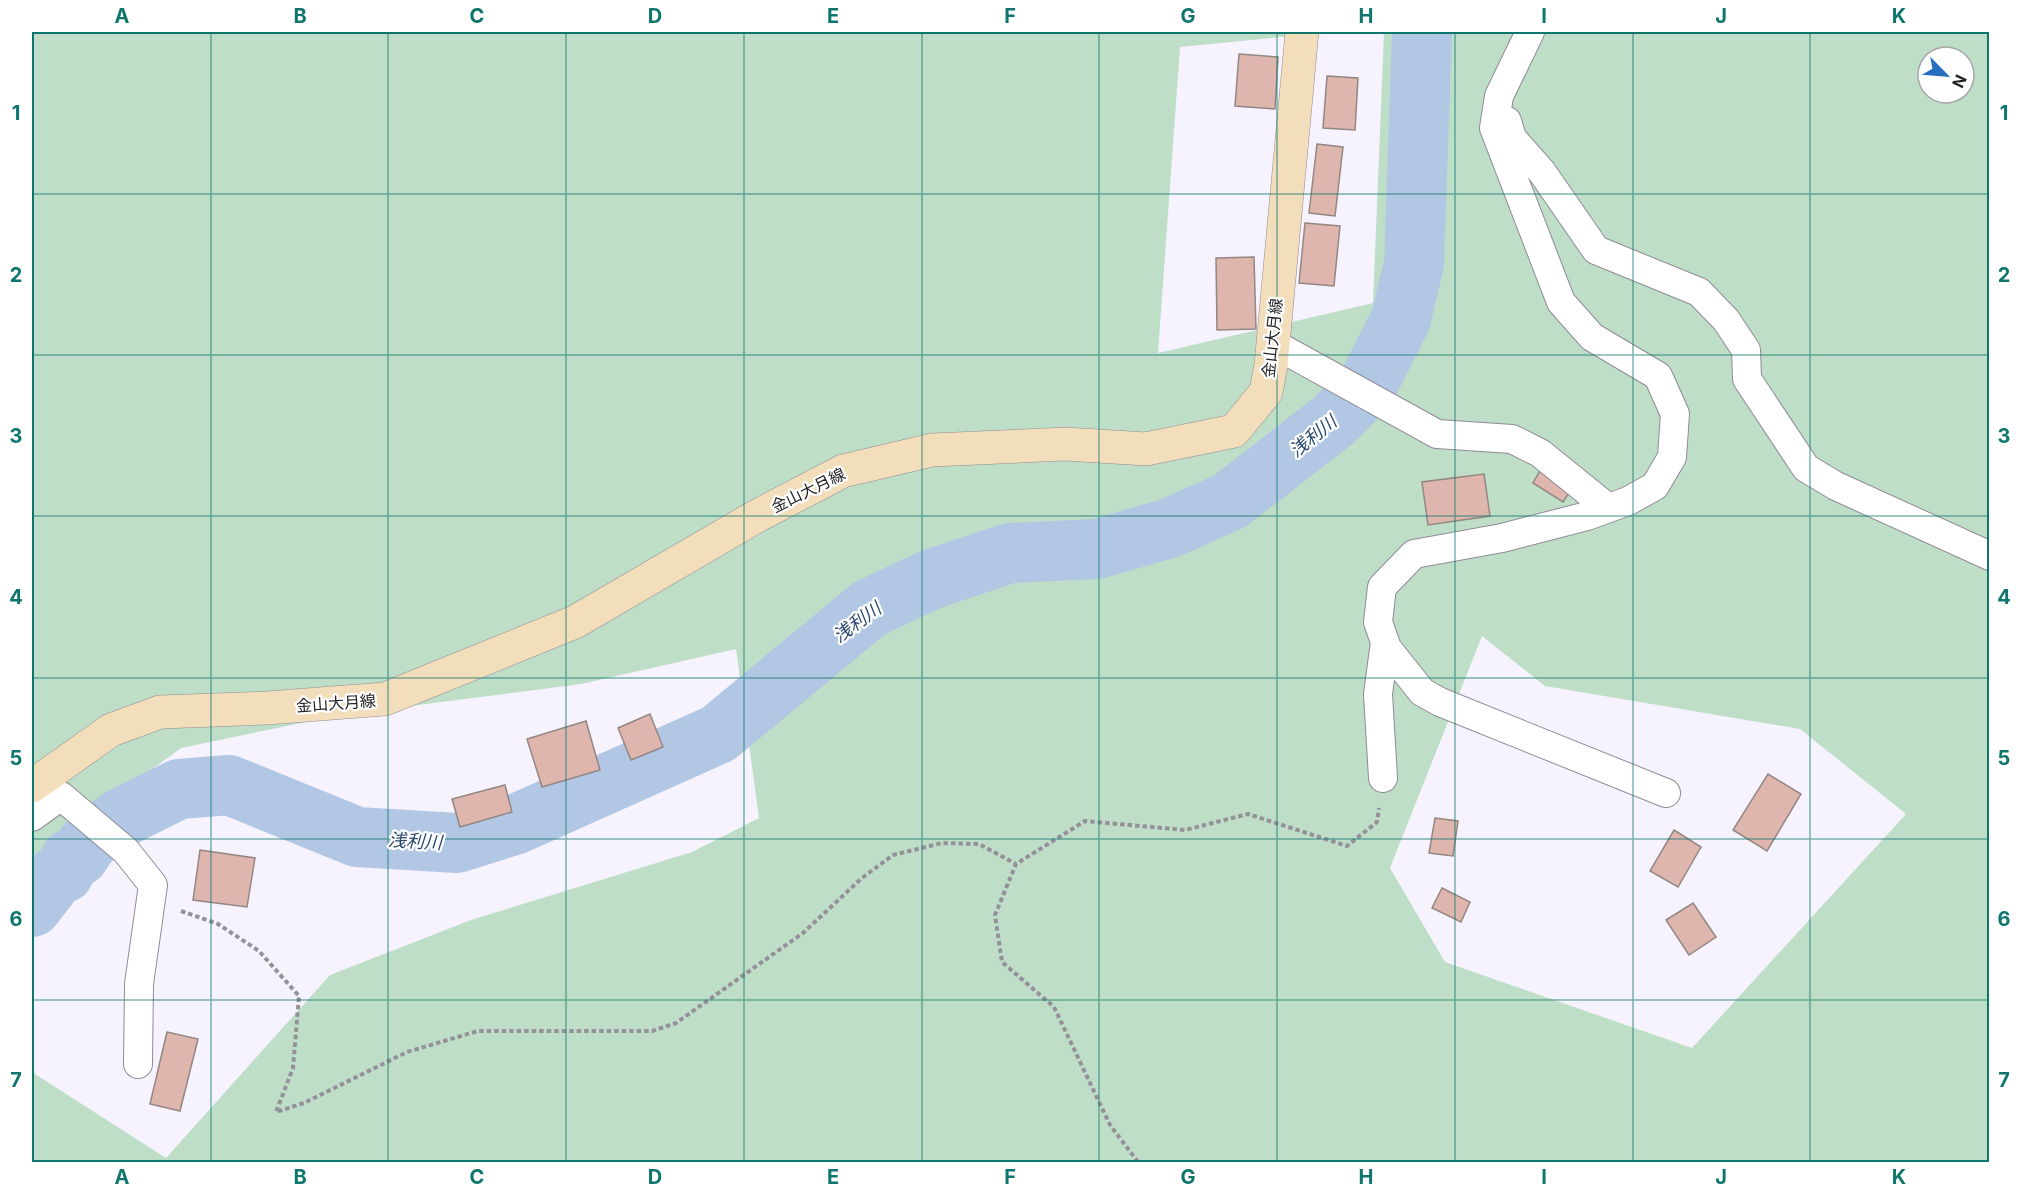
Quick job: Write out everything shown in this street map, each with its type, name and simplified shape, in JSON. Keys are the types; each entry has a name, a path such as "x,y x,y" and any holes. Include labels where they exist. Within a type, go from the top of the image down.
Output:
{"main road":[{"name":"金山大月線","path":"46,791 111,730 160,712 267,708 385,699 575,622 757,516 843,471 932,450 1066,444 1146,449 1234,431 1266,392 1286,351 1302,32"}],"street":[{"path":"1530,32 1499,96 1494,128 1561,302 1592,337 1658,376 1675,414 1672,457 1655,486 1608,508 1502,538 1414,554 1382,587 1378,622 1385,642 1422,692 1440,702 1666,793"},
{"path":"1499,96 1512,138 1542,172 1596,250 1699,292 1726,320 1746,350 1747,379 1806,468 1836,486 1989,556"},
{"path":"1286,351 1437,434 1512,439 1540,453 1608,508"},
{"path":"1383,778 1378,694 1385,642"},
{"path":"32,817 46,791 126,851 153,885 140,984 138,1064"}],"path":[{"path":"1138,1162 1110,1125 1054,1007 1002,962 995,915 1016,864 1085,821 1185,830 1248,814 1347,846 1377,822 1383,778"},
{"path":"152,902 218,924 260,951 299,996 293,1068 276,1112 304,1103 406,1052 478,1030 652,1031 676,1023 803,933 862,878 893,855 942,843 979,844 1016,864"}],"green space":[{"path":"32,32 1332,32 1180,47 1158,353 1373,303 1384,32 1989,32 1989,1162 32,1162 32,1057 35,1074 166,1158 330,975 471,920 692,852 759,818 736,649 581,684 340,715 181,748 32,857","holes":["1482,636 1545,686 1800,729 1906,814 1692,1048 1445,962 1390,868"]}],"building":[{"path":"1239,54 1278,57 1275,109 1235,106"},
{"path":"1327,76 1358,78 1355,130 1323,128"},
{"path":"1317,144 1343,147 1335,216 1309,213"},
{"path":"1305,223 1340,226 1334,286 1299,283"},
{"path":"1254,257 1256,329 1217,330 1216,258"},
{"path":"1545,462 1576,482 1563,502 1533,483"},
{"path":"1484,474 1490,516 1428,525 1422,482"},
{"path":"650,714 663,747 631,760 618,728"},
{"path":"586,721 600,770 542,787 527,739"},
{"path":"1768,774 1801,794 1767,851 1733,830"},
{"path":"505,785 512,812 460,827 452,799"},
{"path":"1435,818 1458,821 1453,856 1429,853"},
{"path":"1674,830 1701,847 1678,887 1650,871"},
{"path":"200,850 255,858 247,907 193,900"},
{"path":"1442,888 1470,902 1461,922 1432,908"},
{"path":"1693,903 1716,937 1689,955 1666,920"},
{"path":"167,1032 198,1039 180,1111 150,1104"}],"waterway":[{"name":"浅利川","path":"32,907 56,876 64,873 70,859 79,856 89,841 121,818 179,789 229,785 357,837 457,843 514,825 718,734 870,608 932,579 1010,553 1097,549 1170,528 1230,501 1333,421 1366,388 1401,319 1414,263 1422,32"}]}
